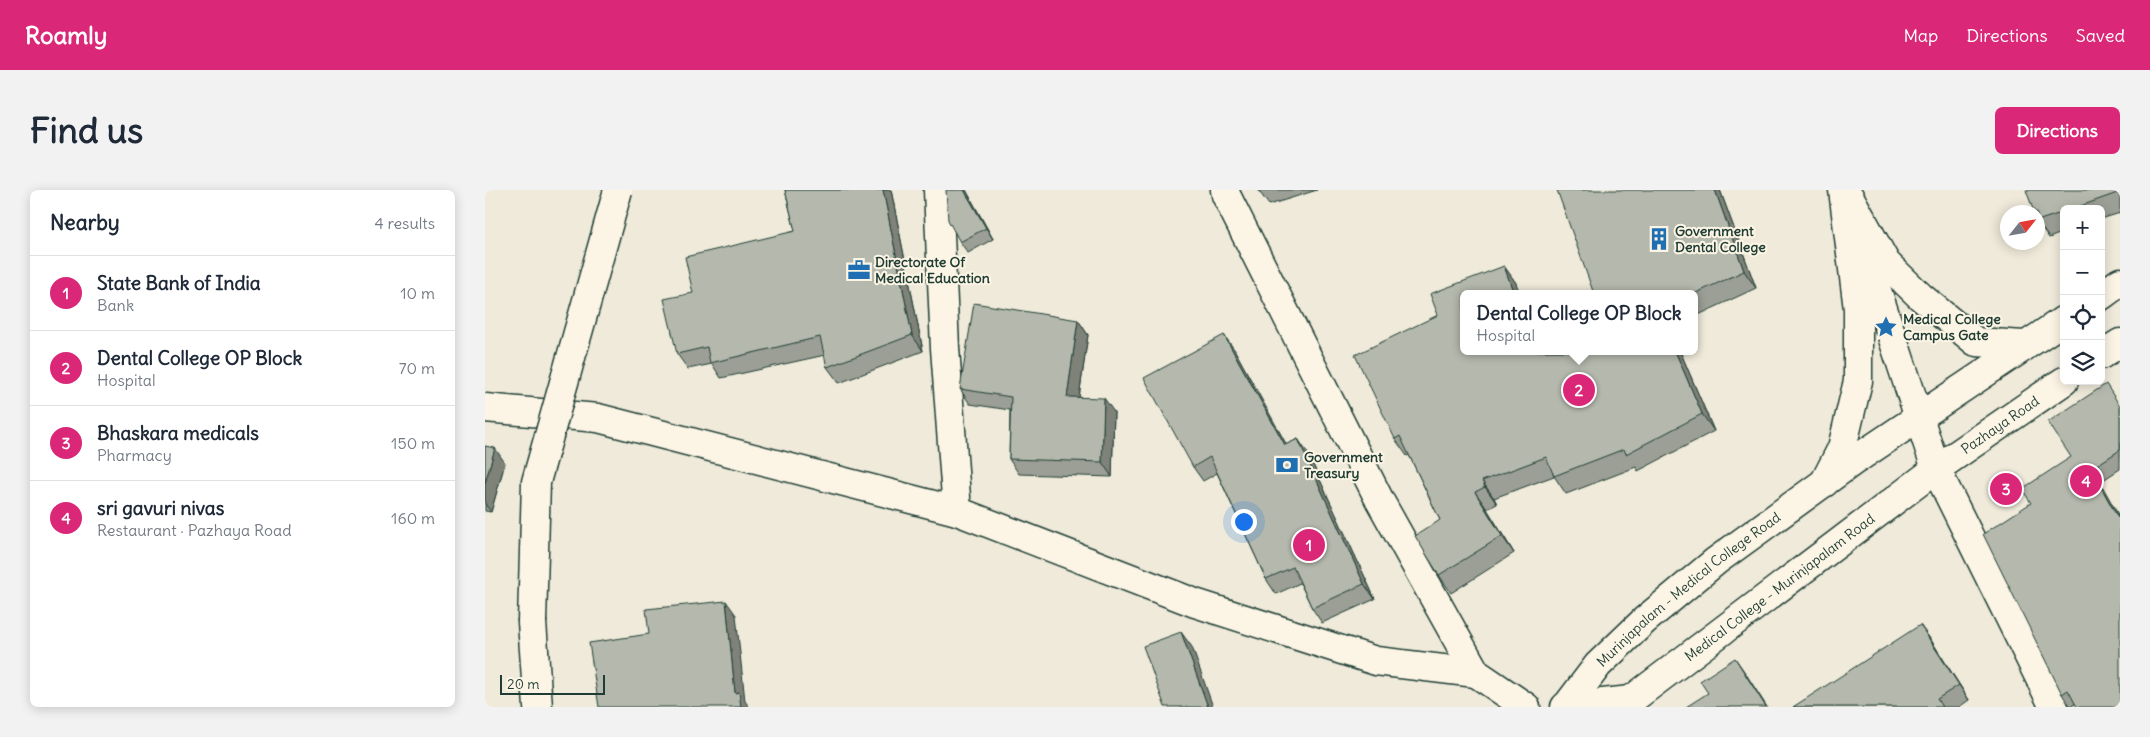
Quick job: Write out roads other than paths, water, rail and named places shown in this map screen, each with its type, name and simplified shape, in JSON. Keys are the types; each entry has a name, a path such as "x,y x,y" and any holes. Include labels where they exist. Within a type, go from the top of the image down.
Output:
{"street":[{"path":"538,707 532,622 536,482 618,190"},
{"path":"937,190 945,348 957,511"},
{"path":"1225,190 1226,196 1380,501 1475,674"},
{"path":"1844,190 1886,264 1921,297 1976,342 2024,345"},
{"path":"1844,190 1935,469 2053,706"},
{"path":"1824,484 1842,448 1858,381 1858,309 1844,190"},
{"path":"2102,295 2120,282"},
{"name":"Murinjapalam - Medical College Road","path":"1566,707 1598,665 1645,620 1716,560 1918,417 2060,322"},
{"path":"2105,352 2120,343"},
{"name":"Pazhaya Road","path":"1935,469 2060,384"},
{"path":"485,408 598,418 957,511 1195,603 1376,661 1475,674 1526,707"},
{"name":"Medical College - Murinjapalam Road","path":"1629,703 1935,469"},
{"path":"1566,707 1629,703"}],"place":[{"name":"Government Dental College","path":"1659,239"},
{"name":"Directorate Of Medical Education","path":"859,270"},
{"name":"Medical College Campus Gate","path":"1886,327"},
{"name":"Dental College OP Block","path":"1579,390"},
{"name":"Government Treasury","path":"1287,465"},
{"name":"sri gavuri nivas","path":"2086,481"},
{"name":"Bhaskara medicals","path":"2006,489"},
{"name":"State Bank of India","path":"1309,545"}]}
